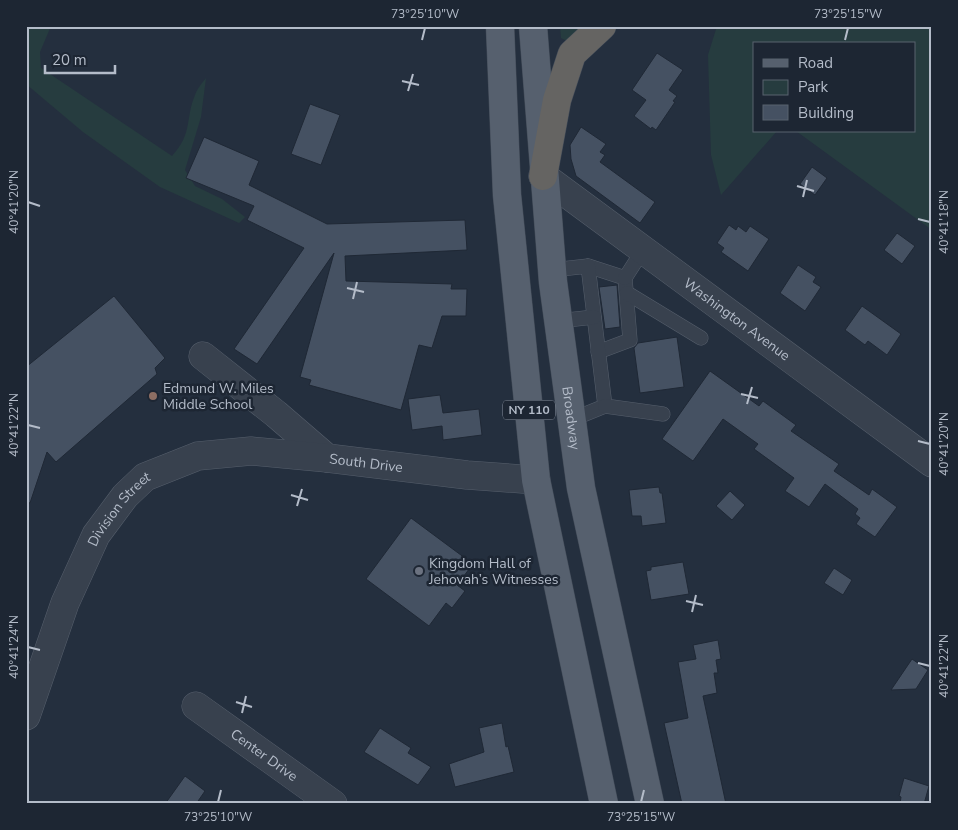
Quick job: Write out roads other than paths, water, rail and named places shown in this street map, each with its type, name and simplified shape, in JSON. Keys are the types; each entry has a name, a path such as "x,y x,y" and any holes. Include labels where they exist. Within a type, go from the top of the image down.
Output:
{"highway":[{"path":"543,176 557,100 572,54 602,26"}],"main road":[{"name":"NY 110","path":"500,26 507,195 536,480 604,804"},
{"name":"Broadway","path":"533,26 543,176 552,270 581,488 650,804"}],"street":[{"name":"Washington Avenue","path":"543,176 932,463"},
{"name":"South Drive","path":"203,356 276,414 327,458 467,475 536,480"},
{"name":"Division Street","path":"26,716 65,603 96,535 125,496 145,477 198,456 251,451 327,458"},
{"name":"Center Drive","path":"196,706 333,804"}],"lane":[{"path":"598,352 630,340 625,278 643,250"},
{"path":"552,270 588,266 625,278"},
{"path":"588,266 605,406"},
{"path":"627,293 701,338"},
{"path":"558,322 594,317"},
{"path":"573,419 605,406 663,414"}],"place":[{"name":"Edmund W. Miles Middle School","path":"153,396"},
{"name":"Kingdom Hall of Jehovah’s Witnesses","path":"419,571"}]}
